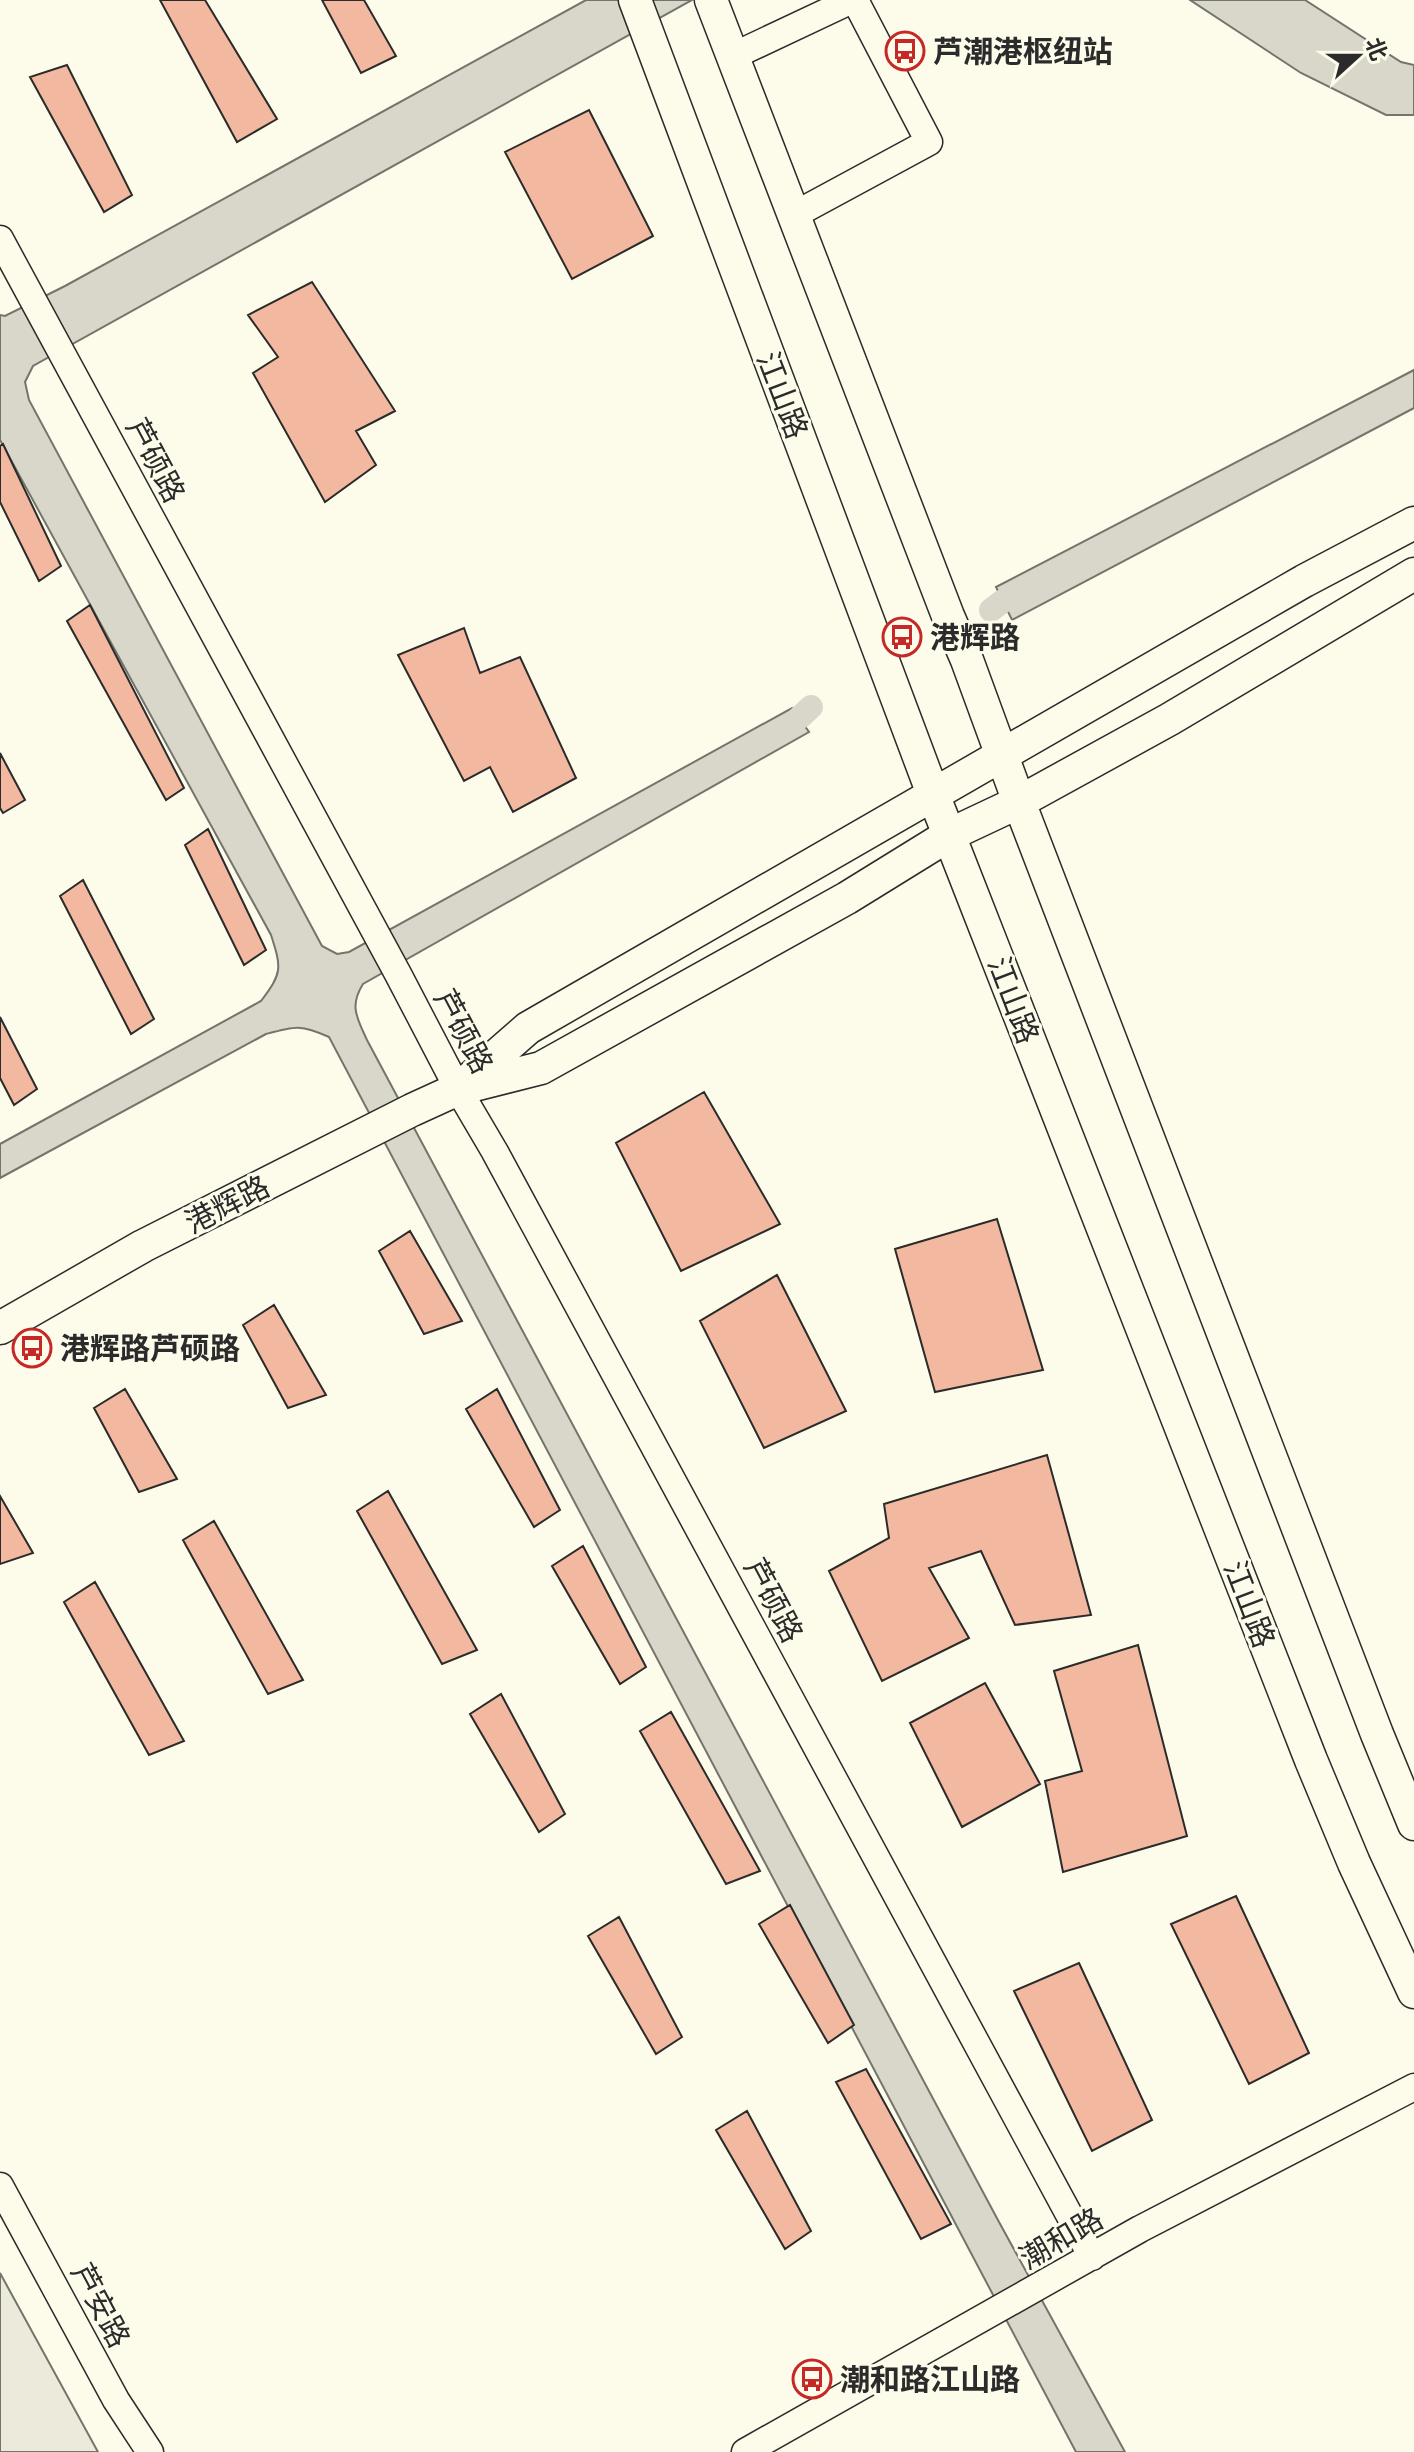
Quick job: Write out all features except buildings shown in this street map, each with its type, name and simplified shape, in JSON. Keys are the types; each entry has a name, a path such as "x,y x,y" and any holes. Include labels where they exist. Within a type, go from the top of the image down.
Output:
{"main road":[{"name":"江山路","path":"635,0 949,835 1311,1760 1354,1863 1414,1992"},
{"path":"712,2 1414,1824"},
{"name":"港辉路","path":"458,1089 528,1028 1304,581 1414,523"},
{"name":"港辉路","path":"0,1328 143,1246 412,1110 458,1089 541,1068 847,898 949,835 1019,802 1170,719 1414,574"}],"street":[{"path":"733,56 853,0 929,142 794,215"},
{"name":"芦硕路","path":"0,239 1092,2257"},
{"name":"潮和路","path":"745,2452 1213,2190 1414,2087"},
{"name":"芦安路","path":"0,2186 116,2400 150,2452"}],"shaded area":[{"path":"586,0 692,0 33,366 25,382 29,400 322,946 337,954 349,952 792,708 809,732 363,984 356,999 356,1012 367,1040 1125,2452 1076,2452 329,1037 298,1028 266,1034 0,1178 0,1144 261,1001 273,984 278,963 271,935 0,440 0,315 5,316 65,286"},
{"path":"1190,0 1305,0 1401,62 1414,65 1414,115 1386,115 1301,73"},
{"path":"1414,370 1414,408 1012,620 996,587"},
{"path":"0,2273 98,2452 0,2452"}],"waterway":[{"path":"991,610 1003,601"},
{"path":"799,718 811,707"}],"place":[{"name":"芦潮港枢纽站","path":"905,51"},
{"name":"港辉路","path":"902,637"},
{"name":"港辉路芦硕路","path":"32,1348"},
{"name":"潮和路江山路","path":"812,2379"}]}
